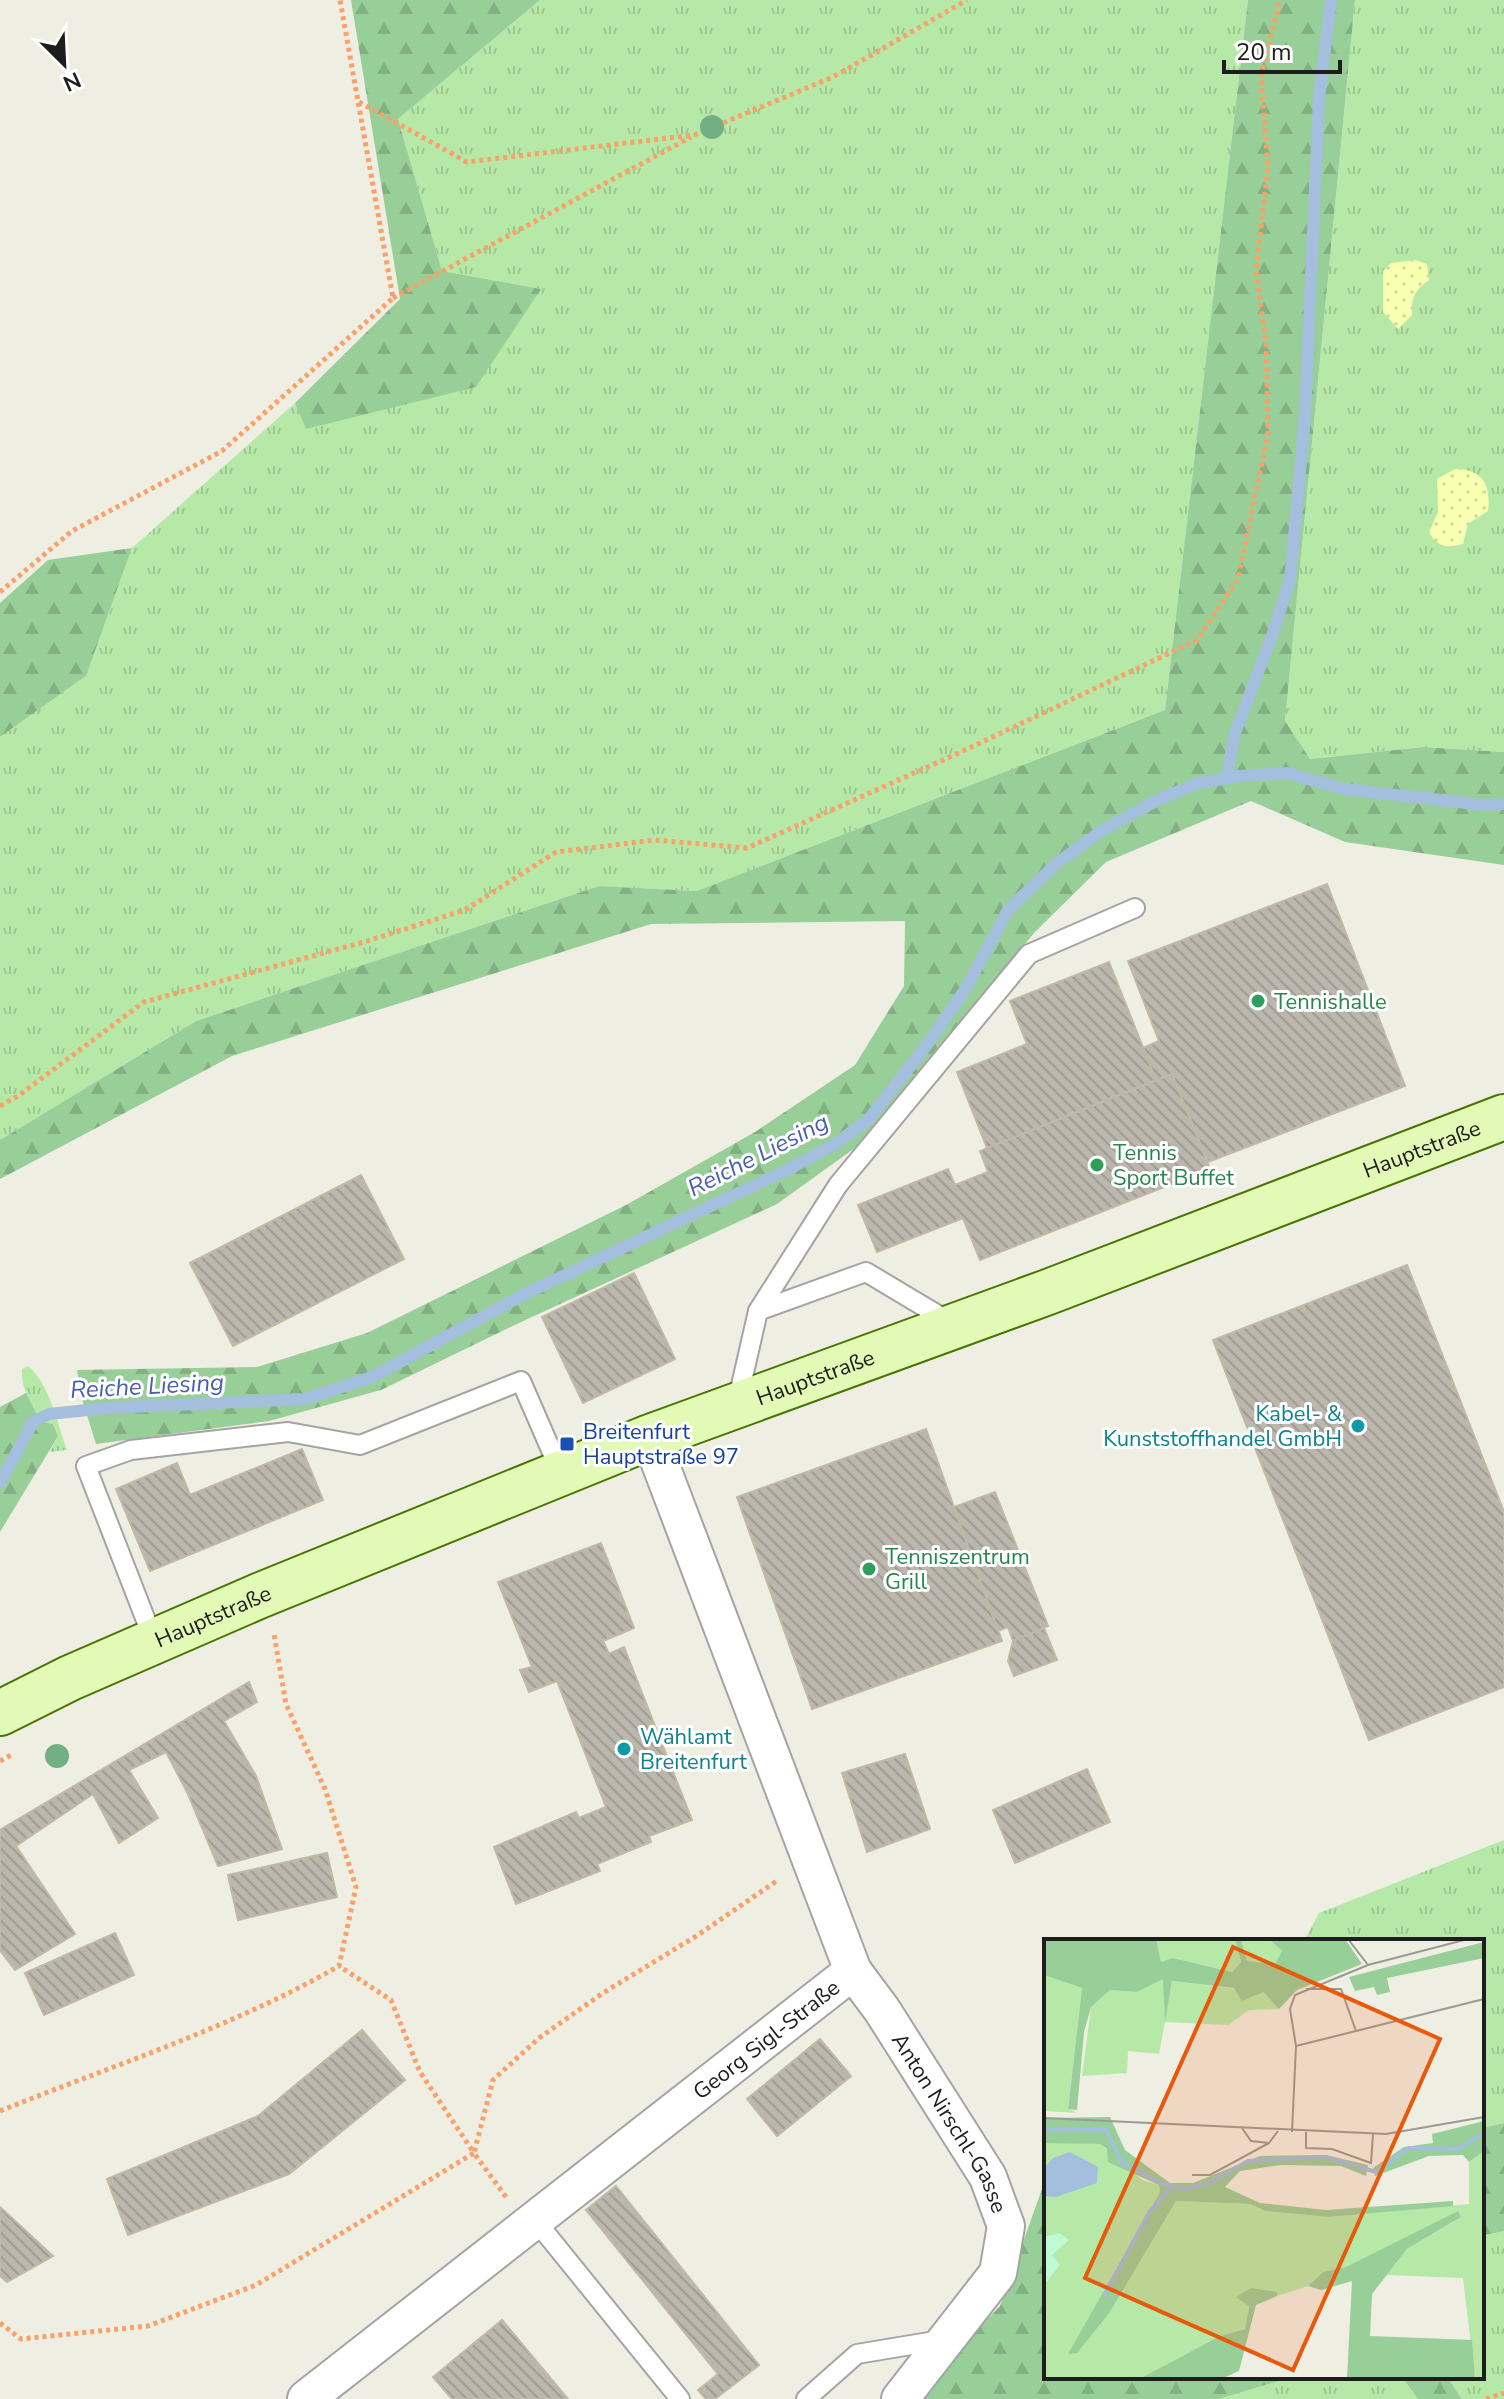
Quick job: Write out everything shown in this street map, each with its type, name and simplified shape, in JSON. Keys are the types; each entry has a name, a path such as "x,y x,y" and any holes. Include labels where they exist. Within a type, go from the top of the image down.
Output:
{"main road":[{"name":"Hauptstraße","path":"0,1713 70,1678 261,1595 650,1437 956,1326 1504,1117"}],"street":[{"name":"Georg Sigl-Straße","path":"306,2399 853,1971 650,1437"},
{"name":"Anton Nirschl-Gasse","path":"853,1971 882,2010 988,2177 1006,2226 998,2273 900,2399"}],"lane":[{"path":"737,1406 758,1311 838,1185 1029,954 1135,908"},
{"path":"758,1311 866,1272 956,1326"},
{"path":"154,1641 86,1466 131,1450 288,1432 360,1445 521,1381 561,1474"},
{"path":"531,2223 680,2399"},
{"path":"806,2399 857,2354 947,2339"}],"path":[{"path":"340,0 393,298"},
{"path":"0,592 72,531 222,451 393,298 694,135 833,77 967,0"},
{"path":"0,1106 18,1096 144,1002 364,942 465,910 556,852 655,840 747,848 961,752 1197,640 1238,579 1268,434 1266,343 1256,271 1268,167 1261,76 1280,0"},
{"path":"358,102 467,162 694,135"},
{"path":"0,2111 228,2021 296,1990 339,1966 356,1887 325,1789 286,1704 272,1623 261,1595"},
{"path":"0,2323 21,2339 148,2326 256,2285 474,2153 493,2080 539,2038 808,1859"},
{"path":"339,1966 391,2000 420,2072 474,2153 531,2223"},
{"path":"1486,2399 1504,2393"}],"green space":[{"path":"351,0 540,0 398,119 442,271 541,289 476,387 306,429 295,403 400,299"},
{"path":"540,0 1248,0 1165,710 697,891 599,886 196,1021 0,1140 0,737 86,676 132,548 295,403 307,429 541,289 442,271 398,119"},
{"path":"1248,0 1355,0 1285,721 1310,759 1423,747 1504,752 1504,865 1345,842 1251,801 1106,862 1035,932 934,1052 873,1135 777,1204 381,1390 269,1421 96,1444 81,1396 77,1370 257,1367 367,1333 626,1205 755,1132 855,1065 904,986 905,921 651,924 232,1056 0,1179 0,1140 196,1021 599,886 697,891 1165,710"},
{"path":"1355,0 1504,0 1504,752 1423,747 1309,759 1285,721"},
{"path":"132,548 86,676 0,737 0,603 48,560"},
{"path":"28,1366 47,1393 67,1450 50,1452 58,1435 53,1424 41,1422 28,1397 22,1369"},
{"path":"26,1393 41,1422 53,1424 58,1436 0,1532 0,1407"},
{"path":"1504,1840 1504,2123 1484,2128 1484,1939 1305,1939 1319,1913"},
{"path":"1504,2123 1504,2231 1484,2236 1484,2128"},
{"path":"1044,2184 1044,2379 1285,2379 1219,2399 910,2399 1000,2306"},
{"path":"1504,2231 1504,2399 1462,2399 1448,2379 1484,2379 1484,2236"},
{"path":"1285,2379 1403,2379 1418,2399 1219,2399"},
{"path":"1403,2379 1448,2379 1462,2399 1418,2399"}],"sand":[{"path":"1415,260 1427,264 1429,280 1415,294 1412,315 1398,329 1383,312 1383,271 1391,263"},
{"path":"1455,469 1472,472 1483,480 1488,493 1488,511 1468,524 1463,544 1448,546 1439,544 1429,532 1438,512 1437,479"}],"building":[{"name":"Tennishalle","path":"1327,884 1405,1086 1208,1162 1172,1074 1156,1080 1143,1048 1159,1041 1128,961"},
{"path":"1109,962 1156,1080 987,1148 957,1072 1027,1044 1010,1001"},
{"name":"Tennis Sport Buffet","path":"1172,1074 1210,1169 980,1260 963,1218 877,1252 858,1205 948,1169 955,1185 988,1172 980,1151"},
{"path":"361,1175 404,1259 233,1346 190,1263"},
{"name":"Kabel- & Kunststoffhandel GmbH","path":"1407,1265 1504,1512 1504,1687 1369,1740 1213,1340"},
{"path":"634,1273 675,1359 583,1403 542,1317"},
{"name":"Tenniszentrum Grill","path":"926,1429 1002,1641 812,1709 737,1497"},
{"path":"302,1449 323,1500 150,1571 116,1489 177,1463 190,1495"},
{"path":"995,1492 1048,1626 1013,1641 1008,1627 998,1631 954,1507"},
{"name":"Wählamt Breitenfurt","path":"601,1543 634,1628 603,1641 609,1654 624,1647 692,1820 649,1836 651,1842 597,1864 600,1871 516,1904 494,1847 576,1812 579,1818 606,1807 557,1681 529,1692 520,1670 532,1667 498,1582"},
{"path":"1044,1628 1057,1660 1014,1676 1008,1661 1013,1641"},
{"path":"249,1682 257,1702 224,1721 256,1776 282,1849 218,1866 188,1794 166,1752 129,1770 158,1818 119,1843 93,1794 16,1846 75,1934 15,1970 0,1950 0,1830"},
{"path":"905,1754 930,1829 867,1852 842,1773"},
{"path":"1087,1769 1110,1822 1015,1863 993,1810"},
{"path":"327,1853 337,1897 238,1920 228,1875"},
{"path":"115,1933 134,1975 44,2015 25,1973"},
{"path":"362,2030 405,2080 289,2174 128,2235 107,2179 258,2116"},
{"path":"820,2039 851,2076 777,2136 747,2099"},
{"path":"616,2186 759,2365 715,2399 706,2399 698,2390 718,2374 586,2210"},
{"path":"0,2207 53,2256 7,2282 0,2276"},
{"path":"502,2320 568,2399 452,2399 433,2377"}],"waterway":[{"path":"1227,778 1234,736 1290,580 1305,416 1319,98 1331,0"},
{"name":"Reiche Liesing","path":"0,1483 33,1422 49,1414 107,1408 305,1399 372,1377 525,1294 789,1169 835,1144 869,1119 929,1042 965,990 1008,910 1056,864 1101,831 1156,801 1195,784 1239,776 1287,773 1344,789 1484,805 1504,804"}],"place":[{"name":"Tennishalle","path":"1258,1001"},
{"name":"Tennis Sport Buffet","path":"1097,1165"},
{"name":"Kabel- & Kunststoffhandel GmbH","path":"1358,1426"},
{"name":"Breitenfurt Hauptstraße 97","path":"567,1444"},
{"name":"Tenniszentrum Grill","path":"869,1569"},
{"name":"Wählamt Breitenfurt","path":"624,1749"}]}
